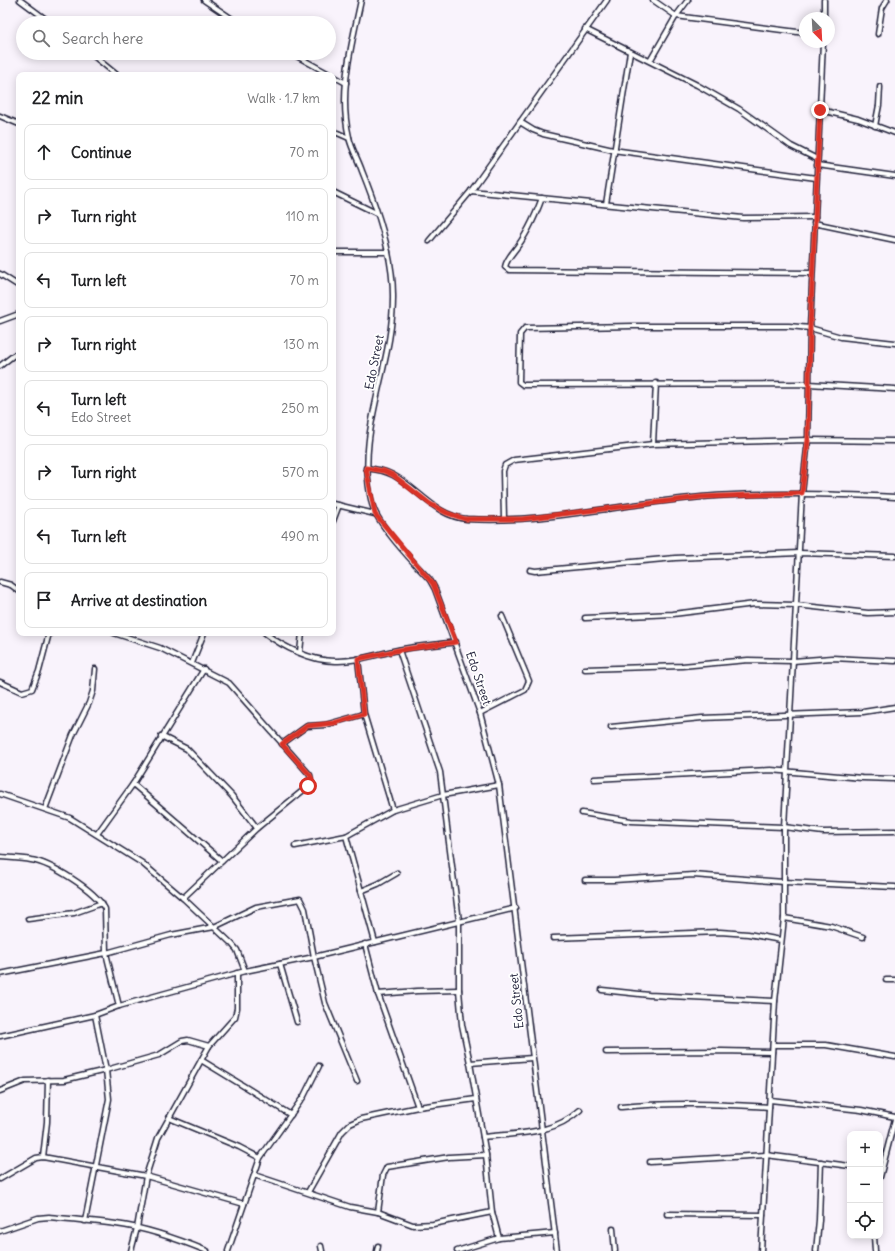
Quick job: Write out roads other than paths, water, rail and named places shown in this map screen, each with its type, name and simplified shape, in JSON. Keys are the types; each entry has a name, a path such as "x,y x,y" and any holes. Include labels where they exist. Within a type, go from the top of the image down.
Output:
{"street":[{"path":"20,0 42,16"},
{"path":"204,0 228,16"},
{"name":"Edo Street","path":"361,0 346,83 345,101 349,138 363,171 388,252 393,295 392,321 370,432 366,468 375,514 433,584 456,642 480,713 499,785 516,908 532,1058 557,1251"},
{"path":"429,241 471,191 607,0"},
{"path":"653,0 676,16 799,32"},
{"path":"650,61 676,16 688,0"},
{"path":"824,0 824,12"},
{"path":"878,34 882,8 887,0"},
{"path":"585,29 650,61 739,109 791,146 817,159"},
{"path":"761,1251 775,1001 784,918 784,827 802,493 808,440 808,384 812,273 823,48"},
{"path":"606,204 613,150 630,52"},
{"path":"99,60 113,72"},
{"path":"303,60 325,72"},
{"path":"336,78 346,83"},
{"path":"875,126 879,105 880,87"},
{"path":"820,110 858,118 895,133"},
{"path":"0,116 16,123"},
{"path":"520,122 543,134 613,150 816,178"},
{"path":"336,132 349,138"},
{"path":"817,165 895,176"},
{"path":"471,191 743,218 815,217"},
{"path":"336,193 376,213"},
{"path":"542,198 533,221 520,244 505,263 505,267 509,270 812,273"},
{"path":"814,223 895,240"},
{"path":"336,252 388,252"},
{"path":"0,274 16,284"},
{"path":"0,321 16,315"},
{"path":"895,344 841,337 810,328 771,326 618,326 525,328 520,334 519,382 524,385 656,383 808,384 895,389"},
{"path":"0,366 14,355 16,355"},
{"path":"653,444 656,383"},
{"path":"504,519 503,471 505,465 509,462 653,444 808,440 895,441"},
{"path":"366,468 384,471 393,475 430,504 447,513 465,519 522,519 701,497 802,493 895,497"},
{"path":"336,504 375,514"},
{"path":"336,513 339,505"},
{"path":"530,570 535,571 675,558 799,553 895,556"},
{"path":"0,582 11,585 16,589"},
{"path":"585,618 673,614 755,604 796,605 868,613 895,612"},
{"path":"480,713 525,690 528,686 529,681 502,616"},
{"path":"0,682 22,692 32,689 39,671 48,636"},
{"path":"123,636 160,648 204,668 228,683 239,693 310,775 311,784 257,828 183,898"},
{"path":"192,663 203,636"},
{"path":"269,636 276,641 316,659 335,662 358,659 399,650 456,642"},
{"path":"300,652 302,636"},
{"path":"399,650 440,772 454,894 459,921 462,1025 486,1155 492,1212 500,1238"},
{"path":"585,669 682,666 748,660 793,662 832,658 895,661"},
{"path":"358,659 364,714 393,810"},
{"path":"97,834 133,784 204,668"},
{"path":"45,809 73,735 89,703 93,691 96,669"},
{"path":"610,726 702,718 863,712 895,706"},
{"path":"282,744 307,726 329,724 364,714"},
{"path":"162,736 187,749 232,796 257,828"},
{"path":"594,779 704,772 771,770 895,779"},
{"path":"133,784 222,861"},
{"path":"294,846 346,836 393,810 443,795 499,785"},
{"path":"0,794 70,818 142,862 183,898 237,950 245,971"},
{"path":"582,813 631,821 784,827 823,832 895,831"},
{"path":"346,836 375,942"},
{"path":"0,857 31,860 42,863 82,886 102,903 106,915 106,953 119,1006"},
{"path":"361,890 378,884 397,873"},
{"path":"585,880 614,880 694,875 784,882 895,887"},
{"path":"0,974 106,953 171,935 214,927 256,907 300,899 305,909 325,1003 357,1081"},
{"path":"28,919 74,913 102,903"},
{"path":"0,1036 95,1015 119,1006 245,971 314,957 516,908"},
{"path":"784,918 831,926 863,938"},
{"path":"553,938 720,932 748,934 781,940"},
{"path":"365,944 378,994 418,1107"},
{"path":"280,964 297,1022"},
{"path":"131,1251 137,1228 146,1176 158,1138 210,1046 236,1017 238,1008 237,973"},
{"path":"886,980 895,980"},
{"path":"378,994 460,990"},
{"path":"602,990 649,995 775,1001"},
{"path":"85,1221 109,1099 106,1070 95,1015"},
{"path":"0,1091 25,1081 69,1079 106,1070 159,1055 182,1040 188,1040 210,1046"},
{"path":"773,1045 826,1045 895,1057"},
{"path":"606,1052 772,1052"},
{"path":"470,1063 532,1058"},
{"path":"201,1060 292,1115"},
{"path":"228,1251 260,1158 292,1115 304,1096 319,1066"},
{"path":"43,1157 47,1122 48,1080"},
{"path":"308,1192 342,1132 350,1124 361,1119 418,1107 476,1099"},
{"path":"770,1100 861,1110 895,1118 882,1167"},
{"path":"621,1107 654,1104 712,1103 769,1107"},
{"path":"483,1137 542,1130 562,1124 580,1110"},
{"path":"169,1118 239,1147 260,1158"},
{"path":"378,1212 384,1171 387,1167 449,1157 486,1155"},
{"path":"650,1162 766,1155 847,1166"},
{"path":"0,1179 36,1158 43,1157 146,1176 244,1204"},
{"path":"816,1251 820,1220 821,1162"},
{"path":"254,1175 350,1207 378,1212 413,1225 422,1226 492,1212"},
{"path":"666,1214 763,1215"},
{"path":"0,1231 38,1218 49,1217 137,1228 185,1242 207,1251"},
{"path":"613,1229 615,1251"},
{"path":"457,1251 500,1238 555,1233"},
{"path":"874,1239 875,1251"}]}
